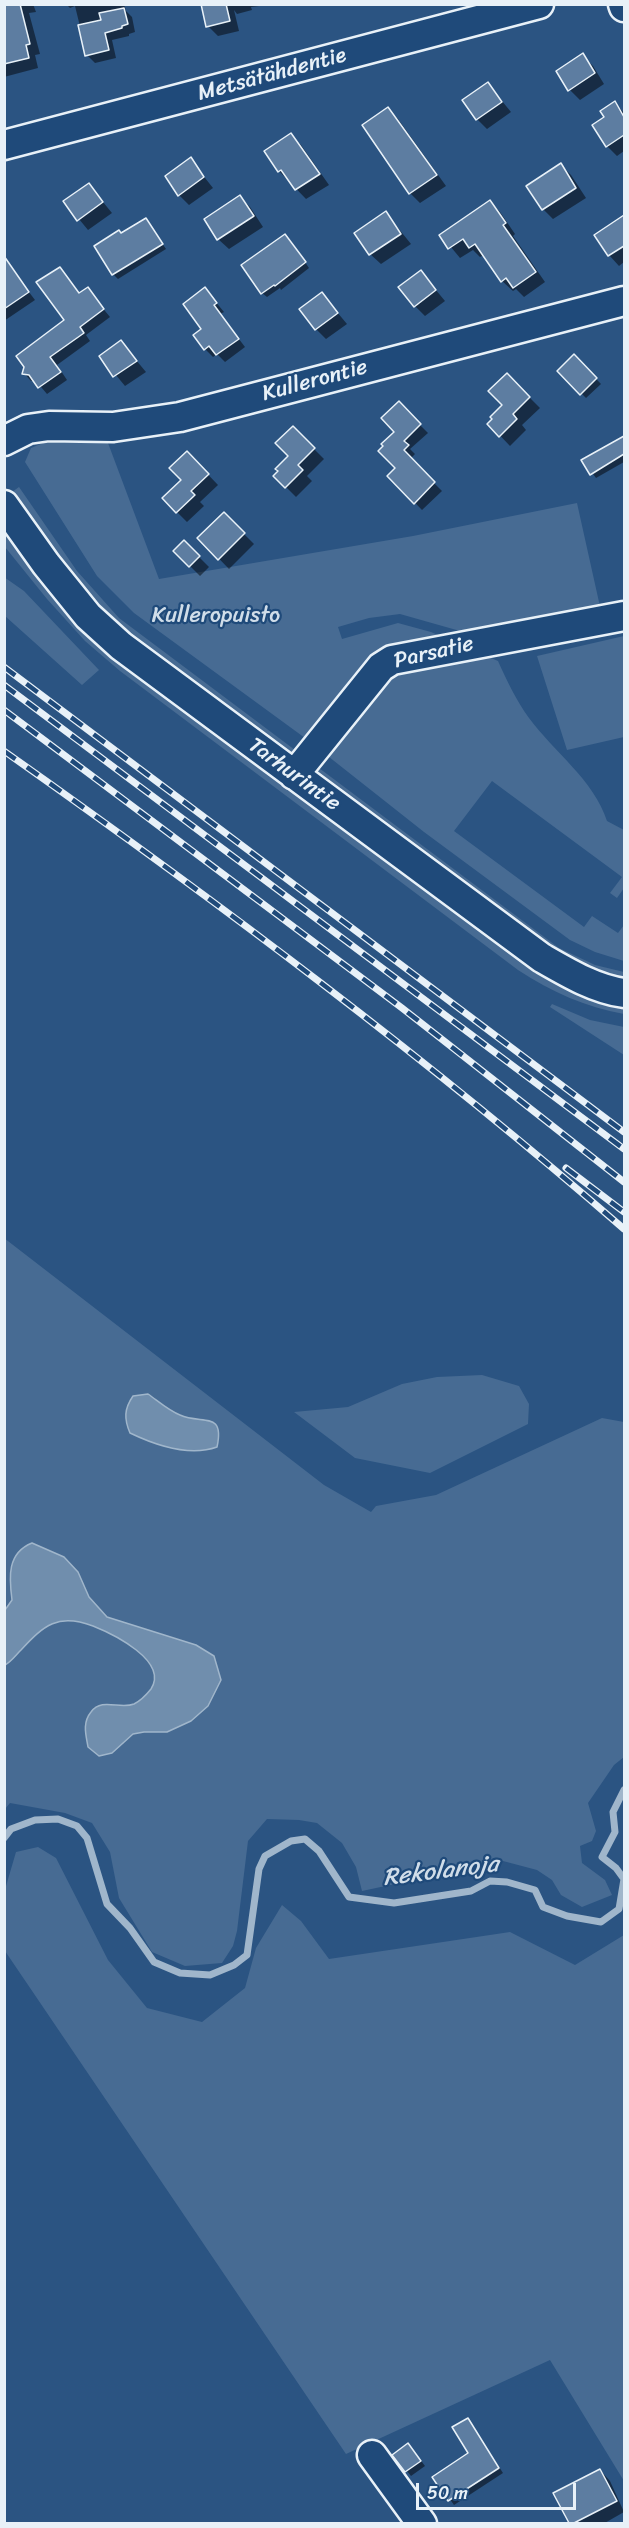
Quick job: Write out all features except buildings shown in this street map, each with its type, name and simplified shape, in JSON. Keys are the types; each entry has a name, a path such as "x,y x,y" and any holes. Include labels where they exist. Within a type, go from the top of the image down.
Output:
{"street":[{"name":"Metsätähdentie","path":"4,145 539,4"},
{"name":"Kullerontie","path":"4,441 28,429 49,426 113,427 180,417 624,301"},
{"name":"Tarhurintie","path":"4,505 87,616 121,646 542,958 592,984 624,993"},
{"name":"Parsatie","path":"294,775 381,667 392,660 624,616"},
{"path":"372,2455 422,2523"}],"green space":[{"name":"Kulleropuisto","path":"43,443 108,443 159,579 413,536 577,503 601,611 502,646 400,614 369,618 338,627 342,639 398,623 431,632 498,661 529,718 593,792 607,821 624,830 624,888 617,898 610,893 622,877 492,781 454,831 584,927 592,916 618,933 624,925 624,961 595,952 570,940 424,832 305,738 134,613 97,576 25,462 31,448"},
{"path":"19,487 77,571 119,618 559,948 595,965 624,972 624,981 556,956 123,633 85,595 12,492"},
{"path":"4,533 45,583 384,858 530,968 570,990 624,1004 624,1014 569,998 518,970 120,671 85,641 47,599 5,547"},
{"path":"4,577 24,591 99,670 82,685 5,616"},
{"path":"624,636 624,737 567,750 537,656"},
{"path":"552,1004 590,1020 624,1027 624,1055 550,1007"},
{"path":"4,1238 324,1485 371,1512 376,1506 436,1495 602,1418 624,1422 624,1757 614,1765 588,1803 596,1831 592,1841 580,1846 582,1863 605,1880 612,1895 582,1907 561,1895 552,1880 537,1870 503,1861 362,1891 356,1867 342,1843 317,1823 267,1819 248,1841 237,1931 233,1946 222,1963 185,1966 152,1952 119,1898 110,1852 92,1823 65,1813 10,1803 5,1809"},
{"path":"482,1375 519,1386 529,1404 528,1424 430,1473 355,1458 294,1412 348,1407 402,1384 437,1377"},
{"path":"38,1847 56,1858 108,1960 147,2008 202,2022 245,1988 256,1948 282,1905 301,1921 329,1959 510,1932 575,1965 624,1935 624,2481 550,2360 346,2454 5,1951 4,1893 16,1852"}],"shaded area":[{"path":"148,1394 176,1413 188,1418 215,1423 219,1435 217,1447 195,1451 184,1450 150,1442 130,1433 126,1419 128,1405 133,1396"},
{"path":"32,1543 64,1557 78,1572 89,1597 107,1617 196,1645 214,1656 221,1680 208,1706 191,1721 167,1732 133,1734 112,1753 99,1756 88,1747 86,1725 91,1712 100,1705 123,1706 139,1701 151,1689 154,1679 152,1668 136,1650 113,1635 81,1622 70,1621 61,1621 45,1628 5,1665 5,1610 12,1600 10,1574 18,1553"}],"waterway":[{"name":"Rekolanoja","path":"4,1838 11,1829 35,1820 58,1819 77,1826 87,1838 107,1904 130,1928 154,1962 180,1973 210,1975 234,1965 247,1955 259,1869 265,1856 291,1841 305,1839 319,1851 349,1897 394,1903 471,1891 490,1881 507,1882 535,1890 543,1907 567,1916 601,1922 619,1909 624,1879 616,1868 602,1857 615,1832 613,1812 624,1790"}],"railway":[{"path":"4,667 624,1132"},
{"path":"4,685 624,1149"},
{"path":"4,710 402,1008 624,1182"},
{"path":"4,751 163,865 398,1042 624,1229"},
{"path":"566,1168 624,1212"}]}
